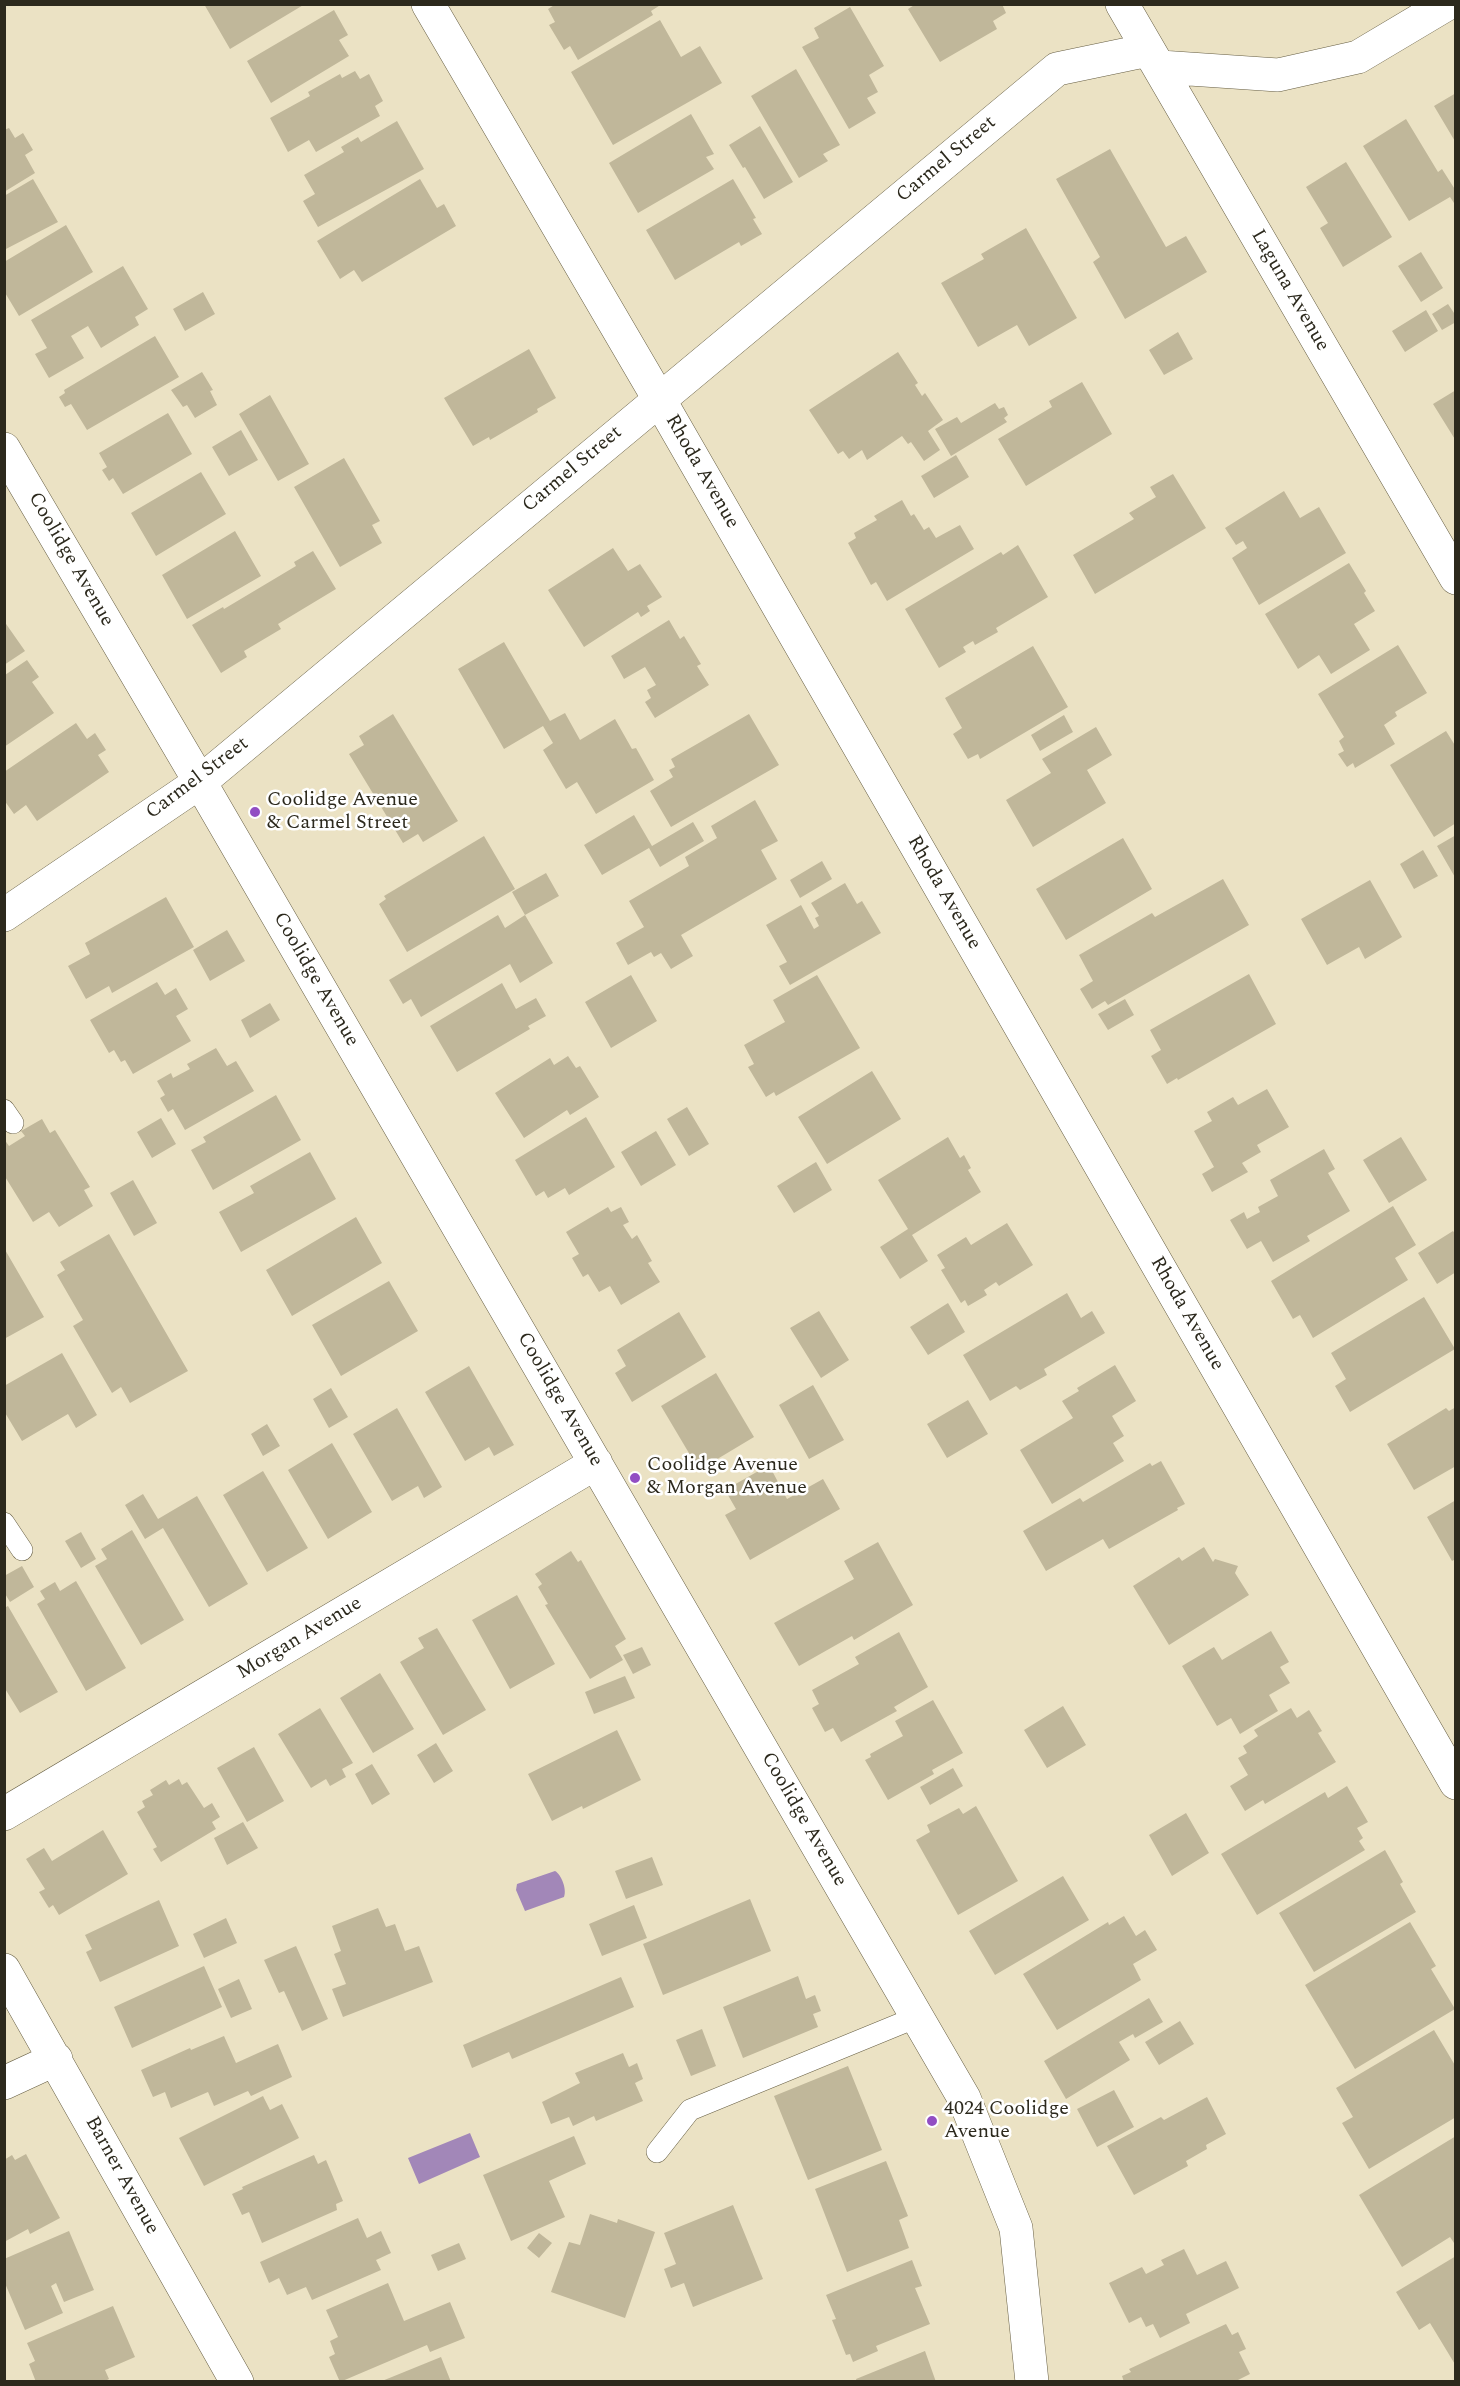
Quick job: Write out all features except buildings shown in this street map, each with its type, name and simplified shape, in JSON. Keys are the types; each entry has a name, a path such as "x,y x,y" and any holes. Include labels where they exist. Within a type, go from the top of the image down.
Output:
{"street":[{"name":"Rhoda Avenue","path":"428,4 659,399 1455,1783"},
{"name":"Laguna Avenue","path":"1122,4 1455,577"},
{"name":"Carmel Street","path":"4,915 200,782 1057,69 1154,59 1278,75 1358,57 1447,4"},
{"name":"Coolidge Avenue","path":"4,449 200,782 964,2098 1016,2228 1032,2382"},
{"name":"Morgan Avenue","path":"4,1814 596,1463"},
{"name":"Barner Avenue","path":"4,1970 237,2382"},
{"path":"4,2083 56,2059"}],"lane":[{"path":"4,1523 22,1550"},
{"path":"657,2152 690,2110 917,2017"}],"shaded area":[{"path":"555,1871 563,1883 564,1897 525,1911 516,1890 517,1884"},
{"path":"470,2133 480,2157 419,2184 408,2158"}],"place":[{"name":"Coolidge Avenue & Carmel Street","path":"255,812"},
{"name":"Coolidge Avenue & Morgan Avenue","path":"635,1478"},
{"name":"4024 Coolidge Avenue","path":"932,2121"}]}
